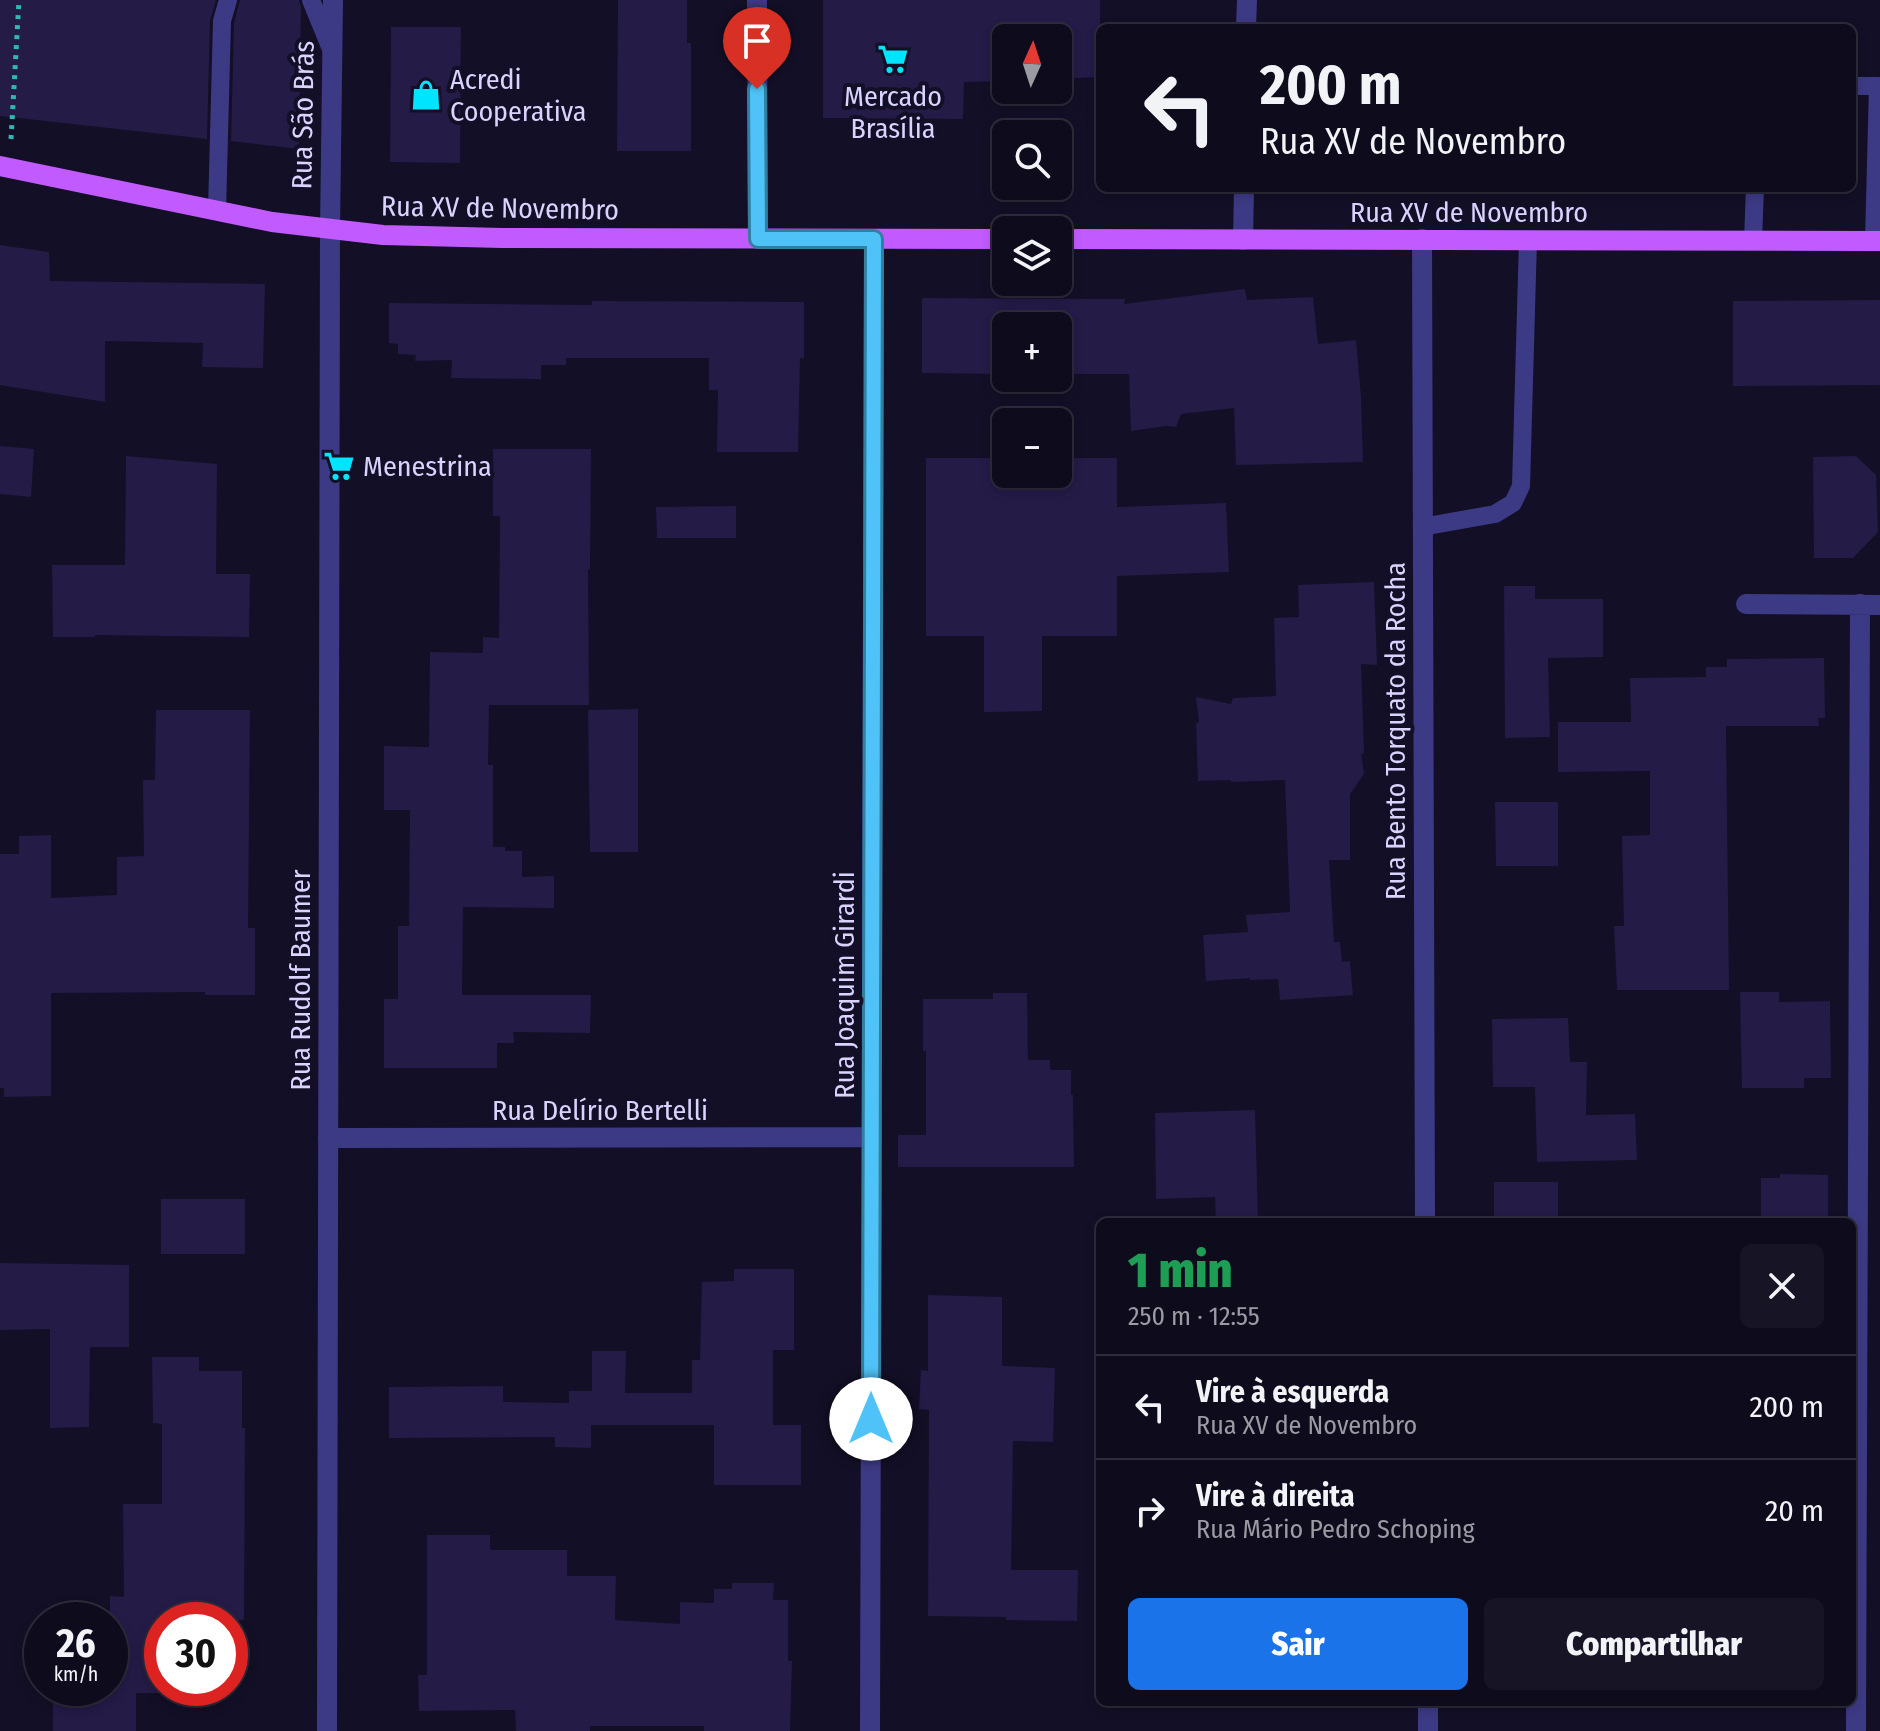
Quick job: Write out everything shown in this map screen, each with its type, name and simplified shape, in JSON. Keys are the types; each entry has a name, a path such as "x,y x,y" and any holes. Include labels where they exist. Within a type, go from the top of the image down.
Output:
{"main road":[{"name":"Rua XV de Novembro","path":"5,167 272,222 383,235 443,238 992,239"},
{"name":"Rua XV de Novembro","path":"1072,239 1877,241"}],"street":[{"name":"Rua São Brás","path":"330,230 333,0"},
{"path":"757,0 758,239"},
{"path":"1246,24 1247,0"},
{"path":"1243,240 1244,192"},
{"name":"Rua Rudolf Baumer","path":"327,1731 330,230"},
{"name":"Rua Joaquim Girardi","path":"870,1731 874,239"},
{"name":"Rua Bento Torquato da Rocha","path":"1422,239 1425,1218"},
{"path":"1746,604 1870,605 1856,1731"},
{"name":"Rua Delírio Bertelli","path":"328,1138 872,1137"},
{"path":"1428,1706 1428,1731"}],"lane":[{"path":"214,0 222,21"},
{"path":"217,211 222,21 228,0"},
{"path":"311,0 332,51"},
{"path":"1856,86 1878,86 1877,241"},
{"path":"1753,240 1755,192"},
{"path":"1422,527 1495,514 1513,503 1521,486 1528,240"}],"path":[{"path":"5,167 19,0"}],"building":[{"path":"0,0 216,0 210,21 207,139 0,116"},
{"path":"240,0 299,0 299,149 231,141 234,23"},
{"path":"618,0 687,0 687,43 691,43 691,151 617,151"},
{"name":"Mercado Brasília","path":"823,0 1100,0 1100,24 1096,24 1096,77 1072,78 1072,24 992,24 992,81 964,82 963,119 823,118"},
{"name":"Acredi Cooperativa","path":"391,27 461,27 460,163 390,162"},
{"path":"0,245 49,252 50,281 265,284 263,368 202,367 203,343 105,341 105,402 0,385"},
{"path":"1245,289 1247,300 1313,297 1318,344 1356,340 1363,462 1236,465 1234,408 1181,414 1176,427 1131,431 1129,374 1072,374 1072,312 992,312 992,374 922,373 922,298 1125,299 1124,304"},
{"path":"1880,300 1880,385 1733,386 1733,301"},
{"path":"592,301 804,302 798,452 717,452 718,390 709,390 709,358 566,358 566,365 541,365 541,379 451,378 452,360 415,361 416,355 398,354 398,344 389,343 389,303 592,305"},
{"path":"0,446 34,449 31,497 0,494"},
{"path":"493,449 591,449 589,705 489,705 488,765 493,765 493,847 522,851 522,877 554,876 554,908 463,907 462,995 591,995 590,1033 513,1032 514,1043 497,1043 497,1068 384,1068 384,999 398,999 398,926 409,926 410,810 384,810 384,746 429,747 430,652 483,653 483,637 499,638 500,516 493,516"},
{"path":"126,456 217,464 216,574 250,574 249,637 53,637 52,565 125,565"},
{"path":"1856,456 1876,475 1878,532 1853,558 1814,558 1813,457"},
{"path":"926,458 992,458 992,488 1072,488 1072,458 1117,458 1117,507 1226,503 1229,572 1117,576 1117,636 1042,636 1042,711 984,712 984,636 926,636"},
{"path":"736,506 736,538 657,538 656,507"},
{"path":"1374,582 1377,665 1361,664 1364,753 1361,754 1364,774 1350,794 1350,860 1329,860 1334,942 1340,942 1342,962 1350,961 1353,995 1280,1000 1278,979 1206,981 1203,935 1248,932 1246,915 1290,912 1285,780 1198,781 1196,724 1199,722 1196,697 1231,704 1233,698 1276,696 1274,618 1299,617 1298,585"},
{"path":"1504,586 1535,586 1535,599 1603,599 1603,657 1548,658 1550,737 1505,738"},
{"path":"1824,658 1825,718 1818,718 1819,726 1726,726 1729,990 1617,990 1614,926 1624,926 1622,836 1650,835 1650,771 1558,772 1558,722 1631,722 1630,678 1706,677 1706,667 1727,667 1727,659"},
{"path":"638,709 638,852 590,852 588,710"},
{"path":"156,710 250,710 248,928 255,928 255,995 205,995 205,992 51,993 51,1096 4,1097 4,1088 0,1088 0,854 19,854 19,836 51,835 51,898 117,895 117,857 144,856 143,780 155,780"},
{"path":"1495,802 1558,802 1558,866 1496,866"},
{"path":"1740,992 1779,992 1779,1002 1830,1001 1831,1078 1804,1078 1804,1088 1742,1088"},
{"path":"993,993 1027,993 1028,1060 1050,1060 1050,1070 1071,1070 1074,1167 898,1167 898,1135 926,1135 923,999 993,999"},
{"path":"1568,1018 1570,1062 1587,1062 1586,1115 1635,1114 1637,1160 1537,1162 1535,1087 1493,1087 1492,1019"},
{"path":"1255,1110 1258,1218 1216,1218 1215,1197 1156,1199 1155,1113"},
{"path":"1780,1174 1828,1175 1828,1218 1761,1218 1761,1178 1780,1178"},
{"path":"1494,1182 1558,1182 1558,1218 1494,1218"},
{"path":"161,1199 245,1199 245,1254 161,1254"},
{"path":"0,1263 129,1265 129,1347 90,1347 89,1427 50,1428 50,1329 0,1330"},
{"path":"734,1269 794,1269 794,1350 773,1350 773,1425 801,1425 801,1485 714,1485 714,1425 591,1425 591,1448 555,1447 555,1437 389,1438 389,1387 503,1386 503,1402 569,1403 569,1391 592,1391 592,1351 626,1351 625,1393 692,1393 692,1360 700,1360 702,1282 734,1281"},
{"path":"928,1295 1002,1297 1002,1366 1055,1368 1053,1442 1013,1441 1011,1570 1078,1570 1077,1621 928,1616 929,1410 919,1409 921,1370 928,1371"},
{"path":"152,1357 199,1357 199,1371 242,1371 242,1428 245,1428 244,1602 144,1602 144,1693 136,1693 136,1731 53,1731 53,1706 128,1706 128,1602 110,1602 110,1596 124,1597 123,1504 162,1504 162,1424 153,1423"},
{"path":"427,1535 490,1535 490,1550 567,1550 567,1576 616,1576 615,1620 680,1624 680,1602 714,1603 714,1589 732,1589 732,1583 774,1583 773,1600 788,1600 788,1661 792,1661 790,1731 704,1731 704,1726 590,1726 590,1731 516,1731 515,1710 419,1711 418,1675 427,1675"}],"place":[{"name":"Mercado Brasília","path":"893,59"},
{"name":"Acredi Cooperativa","path":"426,95"},
{"name":"Menestrina","path":"339,466"}],"route":[{"path":"757,89 758,239 874,239 871,1419"}]}
